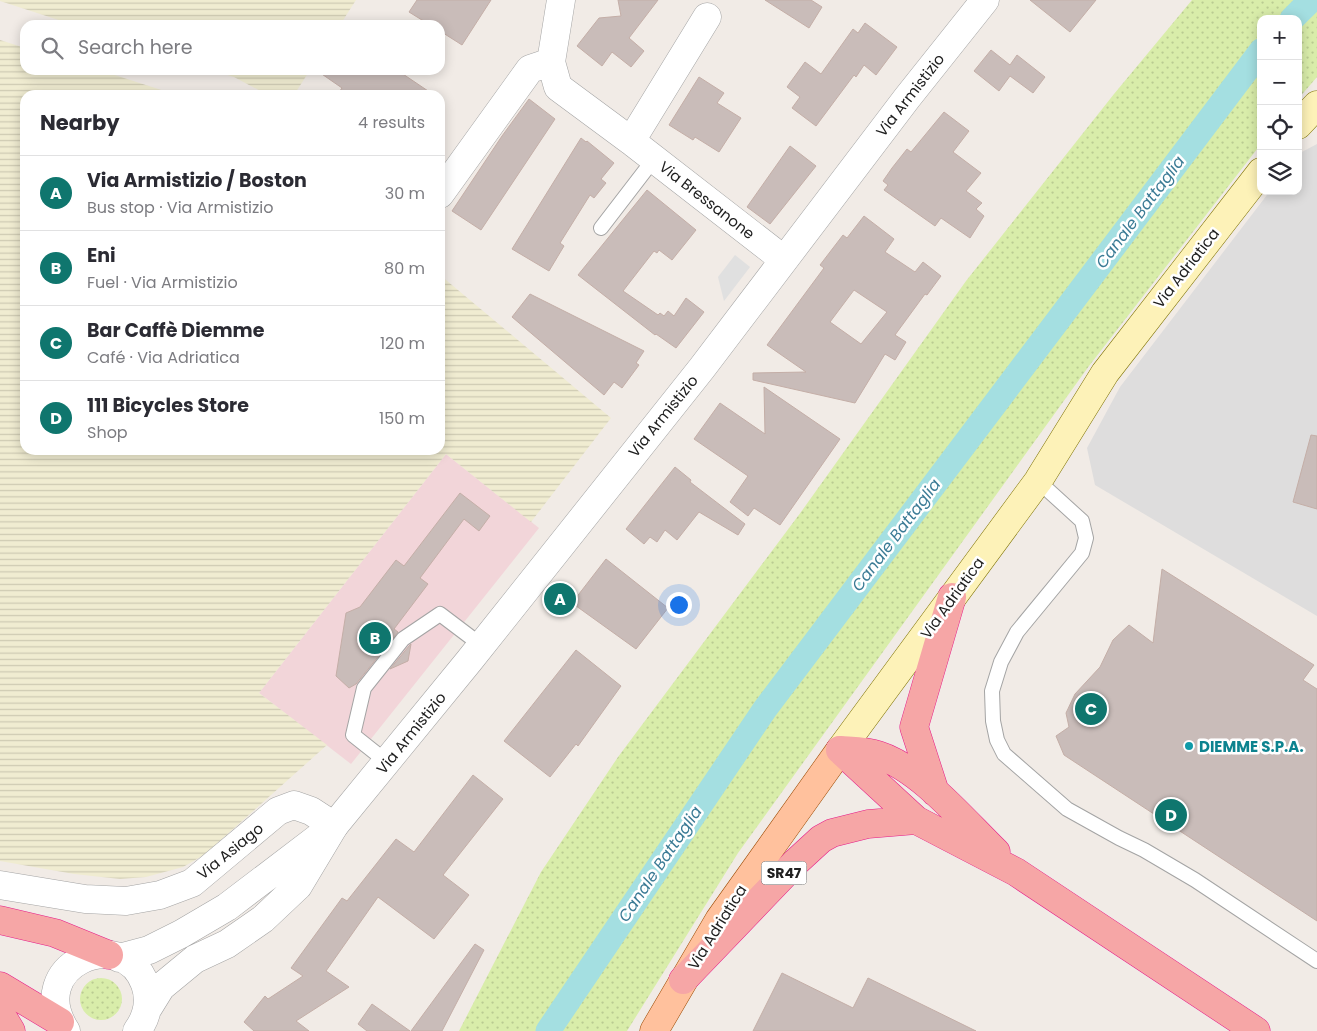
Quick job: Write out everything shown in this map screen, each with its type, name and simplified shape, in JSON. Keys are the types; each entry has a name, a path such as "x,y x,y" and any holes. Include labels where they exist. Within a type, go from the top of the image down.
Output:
{"highway":[{"path":"935,792 914,727 952,597"},
{"path":"840,750 877,754 904,766 935,792 1016,872"},
{"path":"840,750 916,820 1016,872 1256,1031"},
{"name":"SR47","path":"683,980 796,862 821,839 832,833 868,824 916,820"},
{"path":"0,920 55,933 114,956"},
{"path":"0,986 63,1026"},
{"path":"0,1015 6,1021 11,1031"}],"main road":[{"path":"1302,122 1317,105"},
{"name":"Via Adriatica","path":"654,1031 719,920 840,750 1038,481 1105,372 1257,177"}],"street":[{"name":"Via Bressanone","path":"562,0 551,62 558,87 631,141 783,260"},
{"name":"Via Armistizio","path":"142,1019 161,987 196,959 227,944 263,919 298,886 334,826 469,661 702,368 907,98 985,0"},
{"path":"631,141 707,18"},
{"path":"445,187 530,69 551,62"},
{"path":"1302,127 1317,129"},
{"name":"Via Asiago","path":"0,885 85,899 126,901 160,895 192,882 278,811 294,806 311,811 334,826"},
{"name":"Via Armistizio","path":"63,1026 56,1010 55,997 58,984 64,973 73,964 96,954 114,956 149,950 181,934 227,907 334,826"},
{"name":"Via Armistizio","path":"114,956 134,967 140,974 147,990 142,1019"}],"lane":[{"path":"601,228 654,159"},
{"path":"1038,481 1082,521 1086,538 1082,553 1017,632 1001,662 992,691 993,721 997,740 1004,754 1067,809 1195,880 1317,961"},
{"path":"387,762 353,735 364,688 403,639 440,614 481,645"}],"shaded area":[{"path":"356,0 343,20 59,20 0,1"},
{"path":"0,40 20,46 20,75 115,75 161,90 20,90 20,455 445,455 445,279 611,418 531,522 446,454 259,693 327,745 204,855 183,867 146,877 120,879 74,874 0,861"},
{"path":"228,75 307,75 297,90 259,90"},
{"path":"1317,144 1317,616 1095,485 1087,448 1120,387 1267,195 1302,195 1302,152"},
{"path":"735,255 750,267 724,301 718,277"},
{"path":"446,454 539,528 351,764 259,693"}],"green space":[{"path":"1192,0 1317,0 1317,77 1302,94 1302,15 1257,15 1257,149 1089,366 738,853 627,1031 459,1031 541,872 618,757 801,512 966,281 1114,94"},
{"path":"105,978 113,981 119,987 122,999 119,1011 113,1017 97,1020 89,1017 83,1011 80,995 83,987 89,981"}],"building":[{"path":"417,0 491,0 462,45 445,34 445,20 422,20 409,12"},
{"path":"618,0 658,0 629,38 644,51 631,67 612,52 602,66 577,46 599,18 621,16"},
{"path":"765,0 811,0 822,7 809,28"},
{"path":"1030,0 1096,0 1070,32"},
{"path":"865,23 897,47 876,75 864,65 856,77 854,75 816,126 792,108 800,97 787,87 805,62 821,74 853,29 858,33"},
{"path":"991,50 1010,65 1017,55 1045,77 1033,93 1010,76 999,91 974,71"},
{"path":"323,75 404,75 427,90 341,90 342,88"},
{"path":"699,77 724,93 717,103 741,118 719,152 695,137 693,140 669,125"},
{"path":"529,99 555,119 481,230 452,211"},
{"path":"944,112 969,131 953,152 981,173 966,191 982,203 976,209 984,216 970,238 941,218 935,226 884,190 888,185 883,181 892,168 907,149 911,152"},
{"path":"581,138 614,163 601,179 606,183 594,198 590,195 560,243 564,246 549,271 512,249"},
{"path":"790,146 816,166 770,224 747,207"},
{"path":"647,190 696,230 672,260 659,250 657,253 654,251 623,291 658,315 660,313 664,316 668,311 674,316 686,298 704,312 676,348 655,335 578,275"},
{"path":"864,216 894,239 885,252 915,272 923,262 941,276 927,295 925,294 895,335 906,342 895,360 885,354 855,403 753,380 753,373 806,372 767,345 824,268 820,265 843,235 847,238","holes":["854,290 887,312 861,344 830,322"]},
{"path":"530,294 644,351 636,363 639,365 622,388 614,382 604,395 512,317"},
{"path":"764,387 840,439 780,525 754,508 748,516 730,502 748,476 694,439 720,403 765,434"},
{"path":"1311,435 1317,436 1317,509 1293,502"},
{"path":"675,467 691,480 690,482 745,524 738,535 699,512 677,540 665,530 657,542 650,537 644,544 626,529"},
{"path":"460,493 490,516 479,531 464,519 420,578 428,584 394,629 398,632 356,684 349,688 336,676 346,613 360,607 396,560 404,566"},
{"path":"606,559 668,608 636,649 572,603"},
{"name":"DIEMME S.P.A.","path":"1162,569 1314,665 1303,680 1317,689 1317,921 1064,755 1056,736 1069,727 1066,713 1075,694 1100,667 1113,640 1129,625 1153,643"},
{"path":"411,644 408,661 390,669 409,646"},
{"path":"576,650 621,686 578,746 576,744 550,777 504,741"},
{"path":"473,775 503,799 443,875 469,895 434,939 378,897 326,971 349,987 296,1021 309,1031 254,1031 244,1022 265,996 268,999 303,976 291,968 342,898 347,901 396,839 414,852"},
{"path":"475,944 484,950 442,1031 411,1031"},
{"path":"782,973 853,1008 868,978 976,1031 753,1031"},
{"path":"372,1004 410,1031 367,1031 358,1024"}],"waterway":[{"name":"Canale Battaglia","path":"1296,15 1311,0"},
{"name":"Canale Battaglia","path":"548,1031 765,709 1257,56"}],"place":[{"name":"Via Armistizio / Boston","path":"560,599"},
{"name":"Eni","path":"375,638"},
{"name":"Bar Caffè Diemme","path":"1091,709"},
{"name":"DIEMME S.P.A.","path":"1189,746"},
{"name":"111 Bicycles Store","path":"1171,815"}]}
